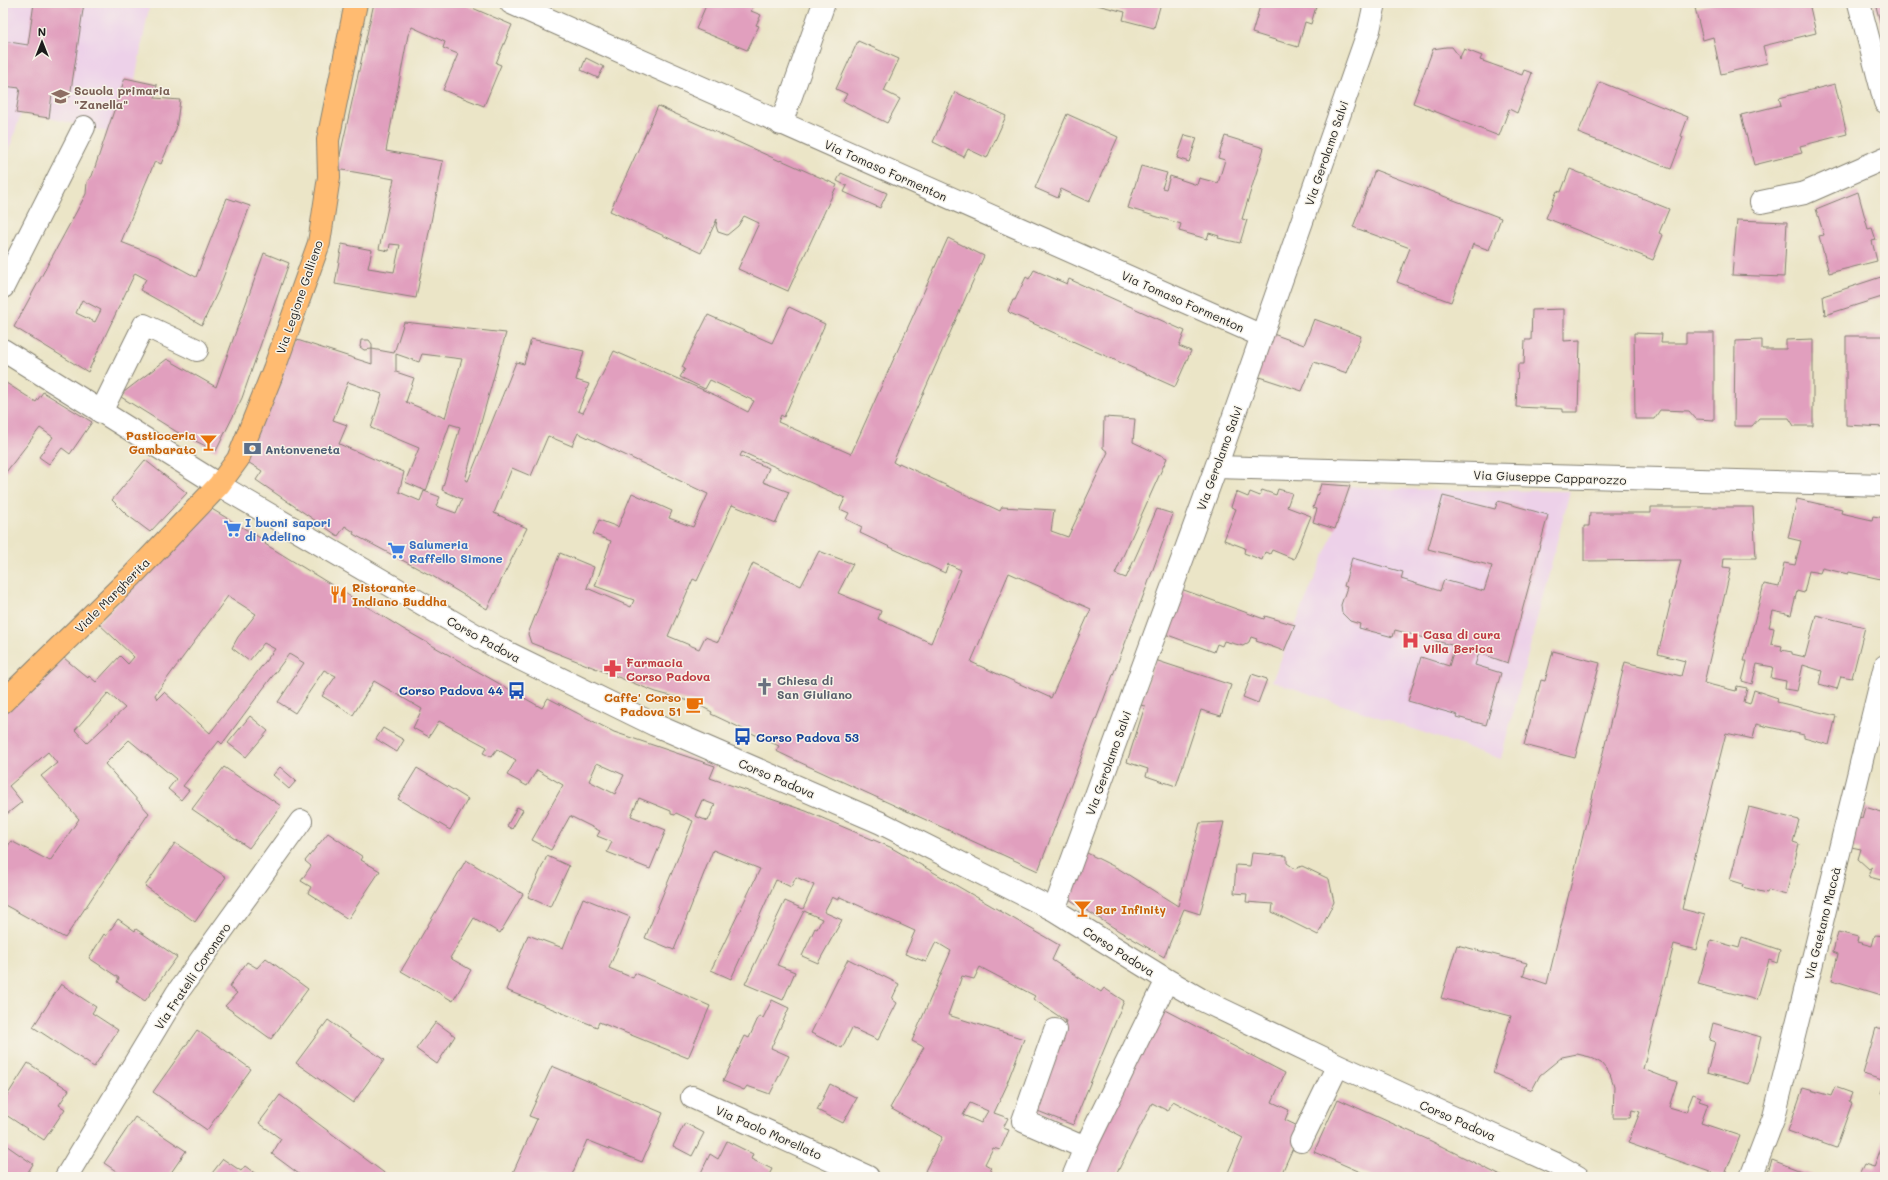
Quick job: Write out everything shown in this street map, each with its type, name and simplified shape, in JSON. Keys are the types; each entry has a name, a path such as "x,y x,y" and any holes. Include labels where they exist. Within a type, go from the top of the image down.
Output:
{"main road":[{"name":"Via Legione Gallieno","path":"219,485 238,459 274,369 319,243 329,177 328,140 356,3"},
{"name":"Viale Margherita","path":"3,702 132,576 219,485"}],"street":[{"name":"Via Tomaso Formenton","path":"511,3 1262,336"},
{"path":"781,124 824,3"},
{"name":"Via Gerolamo Salvi","path":"1054,910 1216,467 1369,30 1375,3"},
{"path":"1859,3 1885,102"},
{"path":"3,288 84,127"},
{"path":"1761,202 1805,193 1885,158"},
{"path":"101,412 144,325 197,350"},
{"name":"Corso Padova","path":"3,350 219,485 496,647 655,726 881,823 1054,910 1167,980 1200,998 1338,1065 1554,1163 1578,1177"},
{"name":"Via Giuseppe Capparozzo","path":"1216,467 1885,485"},
{"name":"Via Gaetano Maccà","path":"1751,1177 1774,1117 1885,666"},
{"name":"Via Fratelli Coronaro","path":"66,1177 177,993 301,821"},
{"path":"1073,1177 1084,1148 1167,980"},
{"path":"1055,1030 1023,1121 1084,1148"},
{"path":"1301,1141 1338,1065"},
{"name":"Via Paolo Morellato","path":"692,1097 868,1177"}],"shaded area":[{"name":"Scuola primaria \"Zanella\"","path":"3,3 150,3 135,80 125,78 108,132 49,118 21,114 3,168"},
{"name":"Casa di cura Villa Berica","path":"1350,486 1381,489 1570,491 1501,759 1272,681 1335,529"}],"building":[{"path":"34,3 84,3 70,97 52,94 49,118 16,113 20,88 3,86 3,41 28,45"},
{"path":"374,3 461,3 512,25 496,63 501,65 484,106 443,90 458,54 443,48 445,42 412,27 408,35 386,151 443,161 416,298 335,284 342,244 372,250 368,268 394,272 400,245 390,244 389,251 379,249 394,179 337,169"},
{"path":"707,3 755,3 751,11 761,15 756,25 759,26 747,50 696,29"},
{"path":"1161,3 1154,28 1123,20 1125,12 1093,4"},
{"path":"1252,3 1317,3 1311,24 1305,22 1298,47 1252,33 1260,6"},
{"path":"1716,3 1809,3 1816,33 1763,46 1767,63 1721,74 1713,37 1703,40 1695,8"},
{"path":"1875,3 1885,3 1885,40"},
{"path":"858,41 899,59 884,91 900,99 887,123 843,101 847,94 836,89"},
{"path":"1452,47 1459,59 1464,49 1482,56 1480,60 1522,75 1524,70 1532,73 1517,113 1509,109 1499,136 1413,103 1433,49"},
{"path":"586,58 604,67 598,78 581,70"},
{"path":"125,78 157,85 155,98 180,100 176,129 161,164 155,161 121,242 157,256 196,277 227,198 250,206 218,291 202,325 140,290 146,279 135,273 88,372 14,327 86,194 87,182 92,176","holes":["82,300 101,310 95,322 76,313"]},
{"path":"1600,82 1688,117 1681,136 1683,137 1671,169 1578,133"},
{"path":"1835,84 1847,134 1800,146 1802,153 1754,165 1741,115 1781,105 1779,98"},
{"path":"955,92 1006,116 987,158 968,149 964,157 933,142"},
{"path":"658,106 837,185 788,291 738,269 759,223 744,216 738,226 727,235 718,232 716,226 717,219 701,253 610,211"},
{"path":"1067,114 1118,137 1089,202 1061,189 1058,198 1035,188"},
{"path":"1185,135 1197,138 1189,162 1177,158"},
{"path":"1225,136 1264,148 1242,219 1247,220 1240,243 1218,238 1219,236 1209,233 1207,239 1179,231 1181,224 1128,208 1141,166 1167,173 1162,188 1166,189 1170,176 1197,185 1199,178 1218,183 1225,160 1218,158"},
{"path":"1570,169 1669,209 1659,233 1663,235 1653,260 1546,218 1557,191 1561,192"},
{"path":"1375,170 1501,218 1489,250 1473,244 1451,302 1397,282 1410,248 1353,227"},
{"path":"841,173 887,193 880,208 844,192 847,186 837,181"},
{"path":"1858,192 1868,229 1872,228 1876,240 1872,241 1877,261 1829,273 1819,236 1824,235 1816,209"},
{"path":"1737,220 1787,222 1784,277 1732,275"},
{"path":"948,238 984,256 893,462 898,465 899,463 1000,511 1002,507 1054,510 1051,531 1068,537 1108,452 1103,448 1104,417 1135,419 1133,442 1167,458 1115,574 1126,578 1157,509 1173,514 1038,871 776,751 779,746 711,714 712,712 693,702 656,692 531,643 528,634 560,553 594,567 587,588 631,607 634,600 595,586 611,541 593,534 599,520 618,527 632,493 672,511 669,518 693,527 708,494 578,433 572,446 548,436 531,476 512,468 494,513 527,528 487,609 434,577 353,534 354,532 345,526 338,536 256,480 262,471 243,459 294,339 372,364 372,349 394,353 404,322 506,333 465,480 468,481 516,362 524,364 531,339 584,351 576,380 589,384 578,411 583,413 614,351 717,396 748,412 754,401 710,380 705,389 680,377 685,369 682,367 708,315 772,343 789,307 825,324 784,417 781,415 778,422 851,454","holes":["396,354 419,362 422,354 462,359 445,418 406,402 414,378 396,372","348,382 382,394 371,428 419,448 405,482 426,491 450,424 460,427 442,490 462,499 456,513 436,506 440,497 424,491 420,501 399,492 404,472 339,444 347,425 333,420","742,452 845,498 840,509 849,513 846,519 862,527 860,533 945,573 948,564 961,570 931,643 878,619 881,611 838,593 853,564 819,551 801,586 753,563 718,642 705,637 699,649 668,636 693,579 697,581 732,505 776,523 789,492 763,482 769,468 740,456","1009,573 1091,609 1051,698 971,662"]},
{"path":"264,253 289,263 242,398 216,451 177,432 121,397 124,392 167,359 216,387"},
{"path":"1034,270 1067,284 1069,279 1185,331 1179,346 1191,351 1175,387 1010,313 1008,311 1013,300 1015,300 1026,277 1029,279"},
{"path":"1884,276 1885,296 1825,315 1823,296"},
{"path":"1564,309 1564,341 1580,340 1578,412 1563,412 1563,409 1516,407 1518,364 1524,364 1525,340 1531,340 1532,310"},
{"path":"1314,319 1361,336 1347,373 1314,362 1302,391 1256,376 1273,334 1304,345"},
{"path":"1634,333 1662,334 1661,343 1686,343 1686,333 1714,333 1714,420 1696,419 1689,411 1660,410 1654,419 1635,419"},
{"path":"1846,336 1885,336 1885,427 1846,425"},
{"path":"1813,339 1813,426 1794,426 1789,418 1759,418 1752,426 1734,426 1735,341 1762,340 1762,349 1786,349 1786,340"},
{"path":"361,340 369,340 372,344 372,349 364,350 360,347"},
{"path":"3,381 36,402 43,392 92,422 70,454 62,448 49,464 39,457 53,437 40,428 3,476"},
{"path":"145,460 187,493 150,532 126,514 112,500"},
{"path":"1321,484 1350,486 1335,529 1313,522 1317,509 1313,508"},
{"path":"1278,489 1292,493 1287,507 1311,516 1294,559 1272,550 1270,554 1265,552 1262,560 1244,553 1245,548 1224,540 1236,509 1231,507 1236,492 1248,497 1250,492 1260,496 1262,490 1276,495"},
{"path":"1443,496 1495,509 1498,501 1548,515 1508,663 1479,653 1475,665 1501,673 1486,725 1457,717 1458,715 1408,701 1421,657 1449,666 1455,646 1395,630 1393,637 1359,628 1360,624 1350,621 1342,613 1341,605 1347,587 1344,586 1352,558 1403,572 1401,579 1440,591 1444,580 1484,591 1492,566 1428,549"},
{"path":"1797,499 1842,509 1841,513 1872,520 1873,516 1885,518 1885,580 1822,568 1820,573 1809,571 1804,593 1797,591 1791,615 1773,611 1769,627 1774,628 1771,644 1782,646 1781,650 1805,657 1816,615 1865,627 1852,678 1841,676 1837,689 1819,684 1822,671 1803,665 1797,691 1785,689 1786,681 1771,678 1773,667 1757,664 1752,684 1742,681 1747,661 1744,661 1764,584 1779,587 1784,563 1795,565 1801,541 1788,538"},
{"path":"1651,507 1753,507 1756,558 1724,558 1723,567 1731,568 1704,683 1736,691 1737,686 1747,688 1744,702 1750,704 1754,690 1778,698 1777,702 1836,716 1829,745 1804,738 1804,735 1756,724 1753,739 1726,733 1686,892 1682,909 1705,915 1696,950 1674,944 1643,1069 1677,1082 1669,1107 1686,1112 1693,1094 1701,1097 1699,1101 1708,1104 1701,1123 1740,1136 1724,1177 1628,1143 1640,1112 1632,1110 1630,1118 1613,1118 1614,1086 1610,1074 1601,1063 1590,1057 1577,1054 1562,1057 1540,1075 1532,1090 1493,1073 1511,1016 1441,998 1457,945 1527,963 1523,976 1547,984 1625,662 1681,676 1685,661 1658,654 1681,560 1584,561 1584,526 1589,526 1590,513 1651,513"},
{"path":"210,508 267,542 265,544 405,630 542,708 548,698 614,732 715,766 710,778 806,811 890,847 1059,945 1052,960 1101,992 1104,988 1124,1001 1073,1125 1030,1108 1066,1021 1033,999 1035,996 980,967 974,979 962,976 948,1015 1024,1039 1008,1083 994,1113 1008,1118 1003,1128 1009,1130 1000,1150 993,1148 985,1164 990,1167 992,1173 990,1177 936,1177 925,1171 942,1137 890,1108 924,1047 912,1041 951,951 936,942 926,962 905,954 915,931 840,897 838,900 832,897 824,912 842,920 818,963 802,956 815,928 817,929 822,919 804,911 777,965 795,972 783,1000 745,984 785,901 803,909 814,885 796,877 791,887 776,880 731,979 711,970 760,869 713,850 674,950 645,938 693,821 676,813 675,815 671,814 671,811 639,798 631,816 666,830 650,869 607,852 612,842 597,836 600,831 570,816 551,850 532,840 563,785 537,770 527,786 507,775 516,760 497,749 491,757 483,753 487,747 439,721 429,737 413,728 422,709 374,681 353,715 322,696 336,676 324,670 295,713 278,702 304,663 289,654 222,744 219,741 183,786 189,790 181,800 168,789 176,779 129,740 105,764 149,813 65,938 3,904 3,855 11,841 50,861 79,819 41,776 57,763 48,752 9,786 22,802 3,817 3,711 64,658 88,678 89,676 96,682 120,656 128,664 134,657 98,623","holes":["228,596 256,614 238,637 232,648 249,661 264,643 275,649 210,733 164,692 157,699 155,695","108,693 125,708 87,743 75,730","597,763 624,775 615,794 589,781","702,800 715,805 708,821 695,816","970,1103 988,1111 981,1123 963,1115"]},
{"path":"1181,589 1264,619 1265,616 1295,625 1284,651 1256,641 1257,639 1251,637 1249,642 1243,646 1224,641 1222,646 1217,644 1214,652 1165,634"},
{"path":"1553,651 1600,663 1575,758 1524,745 1541,680 1545,681"},
{"path":"1155,660 1231,685 1221,716 1201,710 1176,786 1146,776 1148,769 1127,762 1145,706 1140,705"},
{"path":"1252,674 1267,679 1258,703 1243,697"},
{"path":"250,716 268,731 246,757 228,743"},
{"path":"383,728 404,740 397,752 376,739"},
{"path":"224,767 281,806 249,848 192,809"},
{"path":"280,767 296,781 289,789 273,775"},
{"path":"417,768 468,799 450,830 398,799"},
{"path":"517,807 523,810 512,829 507,826"},
{"path":"1749,807 1799,820 1793,842 1799,844 1786,895 1768,890 1767,893 1742,887 1743,884 1730,880"},
{"path":"1865,807 1885,813 1885,881 1869,877 1872,867 1869,869 1858,859 1861,849 1851,847 1859,817 1862,818"},
{"path":"1224,822 1200,914 1184,909 1164,957 1119,931 1061,894 1081,850 1119,869 1178,906 1200,823"},
{"path":"328,833 363,857 361,860 380,871 348,919 308,893 311,887 301,881 311,866 305,861"},
{"path":"175,843 226,877 195,922 145,886"},
{"path":"1252,853 1287,856 1287,863 1295,869 1302,866 1329,879 1334,902 1318,935 1272,912 1273,904 1246,902 1247,894 1234,893 1236,865 1250,866"},
{"path":"547,856 569,866 550,907 528,897"},
{"path":"466,860 523,894 500,933 474,918 450,958 471,970 453,1001 401,971"},
{"path":"583,898 630,917 609,968 633,978 635,973 710,1006 688,1058 599,1022 597,1027 506,990 528,935 563,948"},
{"path":"118,919 135,931 136,929 177,957 145,1001 117,982 119,978 89,958 104,934 106,936"},
{"path":"1838,932 1858,937 1857,942 1872,946 1875,935 1885,936 1885,996 1832,980 1838,954 1833,952"},
{"path":"1742,937 1780,950 1777,963 1769,960 1757,1000 1698,984 1711,940 1739,948"},
{"path":"266,958 308,989 271,1039 225,1006 237,993 229,987 247,962 257,968"},
{"path":"848,959 899,984 892,999 897,1003 878,1040 852,1028 842,1048 811,1033"},
{"path":"61,984 96,1007 92,1013 118,1030 94,1067 33,1027"},
{"path":"772,1000 789,1008 771,1048 789,1056 770,1094 747,1086 744,1090 723,1081 745,1036 749,1038 759,1016 763,1018"},
{"path":"1157,1006 1285,1073 1272,1102 1289,1110 1285,1120 1302,1128 1280,1177 1226,1177 1243,1138 1173,1101 1168,1111 1152,1103 1115,1177 1080,1177"},
{"path":"328,1020 384,1060 353,1103 296,1063"},
{"path":"436,1022 455,1036 437,1064 416,1049"},
{"path":"1713,1023 1761,1037 1749,1084 1707,1073 1715,1042 1709,1040"},
{"path":"1876,1028 1885,1031 1885,1081 1863,1074"},
{"path":"197,1030 251,1069 207,1130 153,1092"},
{"path":"28,1063 69,1090 59,1105 65,1109 44,1140 3,1113 3,1102"},
{"path":"552,1066 663,1113 642,1162 587,1140 571,1177 511,1177 537,1119 529,1116"},
{"path":"1885,1081 1885,1094 1881,1093"},
{"path":"830,1084 857,1098 843,1123 817,1110"},
{"path":"1835,1087 1852,1093 1849,1101 1852,1103 1836,1148 1788,1131 1803,1088 1831,1096"},
{"path":"280,1095 387,1175 386,1177 303,1177 272,1154 281,1139 259,1123"},
{"path":"1338,1099 1429,1140 1503,1177 1372,1177 1314,1152"},
{"path":"135,1117 186,1151 168,1177 125,1177 104,1163"},
{"path":"685,1123 704,1133 692,1156 673,1146"},
{"path":"1885,1136 1885,1177 1858,1177 1864,1165 1874,1168"},
{"path":"727,1141 753,1154 751,1159 772,1169 768,1177 699,1177 710,1154 718,1159"},
{"path":"3,1143 33,1164 25,1177 3,1177"},
{"path":"223,1159 241,1171 245,1166 260,1177 209,1177"},
{"path":"1772,1160 1814,1176 1766,1177"}],"place":[{"name":"Scuola primaria \"Zanella\"","path":"61,97"},
{"name":"Pasticceria Gambarato","path":"209,442"},
{"name":"Antonveneta","path":"252,449"},
{"name":"I buoni sapori di Adelino","path":"232,529"},
{"name":"Salumeria Raffello Simone","path":"396,551"},
{"name":"Ristorante Indiano Buddha","path":"339,594"},
{"name":"Casa di cura Villa Berica","path":"1410,641"},
{"name":"Farmacia Corso Padova","path":"613,669"},
{"name":"Chiesa di San Giuliano","path":"764,687"},
{"name":"Corso Padova 44","path":"516,690"},
{"name":"Caffe' Corso Padova 51","path":"694,704"},
{"name":"Corso Padova 53","path":"743,737"},
{"name":"Bar Infinity","path":"1082,909"}]}
